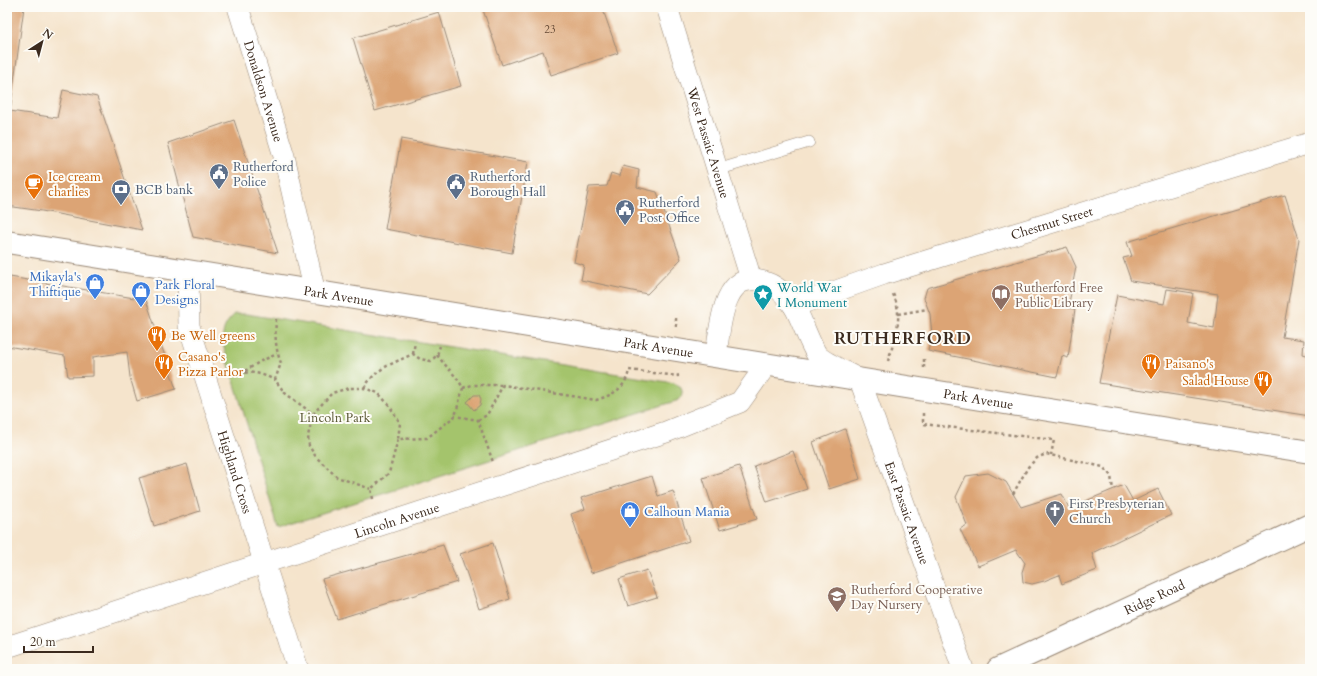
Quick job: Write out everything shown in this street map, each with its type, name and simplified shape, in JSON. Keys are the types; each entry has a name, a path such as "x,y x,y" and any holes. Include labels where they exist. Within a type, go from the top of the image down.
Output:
{"street":[{"name":"Donaldson Avenue","path":"238,7 284,156 315,293"},
{"name":"West Passaic Avenue","path":"666,7 751,279"},
{"name":"Chestnut Street","path":"794,306 884,274 1310,143"},
{"name":"Park Avenue","path":"7,242 315,293 716,355 1310,452"},
{"name":"Highland Cross","path":"188,271 189,326 298,669"},
{"path":"716,355 723,308 728,297 735,287 751,279 767,282 783,292 794,306 818,356 871,381"},
{"name":"Lincoln Avenue","path":"7,647 666,432 740,402 766,364"},
{"name":"East Passaic Avenue","path":"871,381 963,669"},
{"name":"Ridge Road","path":"998,669 1310,525"}],"lane":[{"path":"717,170 809,142"}],"path":[{"path":"871,381 898,328 899,307 884,274"},
{"path":"898,314 927,309"},
{"path":"463,388 472,385 503,385 596,400 609,396 619,389 627,380 629,370 678,376 676,318"},
{"path":"275,380 281,363 277,354 274,337 276,319"},
{"path":"413,354 415,342"},
{"path":"413,354 420,359 431,361 437,355 440,346"},
{"path":"245,372 261,361 277,354"},
{"path":"364,388 371,377 387,365 413,354"},
{"path":"398,439 426,438 455,416 463,388 457,378 448,370 437,355"},
{"path":"233,375 245,372 259,373 275,380 285,393 312,414"},
{"path":"455,416 478,420 488,415 503,385"},
{"path":"350,388 364,388 378,393 400,423 398,439 389,473 371,489 337,477 316,457 309,446 308,431 312,414 332,393 350,388"},
{"path":"478,420 493,462"},
{"path":"1013,494 1028,467 1037,458 1046,454 1103,467 1111,476 1113,490"},
{"path":"371,489 373,499"}],"green space":[{"name":"Lincoln Park","path":"235,314 246,314 674,383 681,388 683,395 679,400 278,527 225,351 223,335 225,326"}],"building":[{"path":"7,7 24,7 10,111 57,118 63,90 97,97 142,230 42,211 7,206 7,157 10,140 7,140"},
{"path":"482,7 602,7 618,53 551,75 543,51 502,65"},
{"path":"439,12 461,86 375,111 353,38"},
{"name":"Rutherford Police","path":"234,120 278,253 193,237 168,143"},
{"name":"Rutherford Borough Hall","path":"401,139 528,162 512,253 385,229"},
{"name":"Rutherford Post Office","path":"623,166 639,170 637,187 657,192 681,259 647,294 581,280 584,265 574,262 589,187 607,186 611,173 620,176"},
{"path":"1285,195 1299,239 1282,337 1304,340 1303,354 1310,356 1310,416 1099,383 1117,295 1164,304 1167,289 1193,293 1188,323 1214,328 1218,294 1131,281 1123,258 1132,256 1127,242"},
{"name":"Rutherford Free Public Library","path":"1067,247 1076,267 1068,308 1075,309 1068,358 1062,356 1057,377 928,351 932,335 930,314 924,298 927,288"},
{"path":"10,277 146,300 176,389 137,401 130,377 127,352 93,357 93,376 68,377 65,356 7,346 7,288"},
{"path":"474,395 479,395 481,399 480,405 474,410 467,402"},
{"path":"845,429 860,479 829,489 813,442"},
{"path":"793,451 807,489 767,502 754,466"},
{"path":"187,464 200,511 154,526 139,478"},
{"path":"739,466 757,519 720,530 703,478"},
{"name":"First Presbyterian Church","path":"988,473 1006,482 1021,507 1062,494 1069,508 1124,485 1133,501 1158,489 1171,515 1092,553 1097,570 1062,584 1059,575 1032,584 1023,582 1022,572 1025,563 1016,550 978,566 960,529 967,525 956,497 966,476"},
{"name":"Calhoun Mania","path":"652,476 658,496 673,491 689,541 591,573 571,514 585,509 581,498"},
{"path":"493,543 510,599 479,609 460,554"},
{"path":"443,545 457,582 337,619 322,579"},
{"path":"647,570 657,597 628,606 619,579"}],"place":[{"name":"Rutherford Police","path":"219,190"},
{"name":"Ice cream charlies","path":"34,200"},
{"name":"Rutherford Borough Hall","path":"456,200"},
{"name":"BCB bank","path":"121,206"},
{"name":"Rutherford Post Office","path":"625,226"},
{"name":"Mikayla's Thiftique","path":"95,300"},
{"name":"Park Floral Designs","path":"141,308"},
{"name":"World War I Monument","path":"763,311"},
{"name":"Rutherford Free Public Library","path":"1001,311"},
{"name":"Be Well greens","path":"157,352"},
{"name":"Casano's Pizza Parlor","path":"164,380"},
{"name":"Paisano's","path":"1151,380"},
{"name":"Salad House","path":"1263,397"},
{"name":"First Presbyterian Church","path":"1055,527"},
{"name":"Calhoun Mania","path":"630,528"},
{"name":"Rutherford Cooperative Day Nursery","path":"837,613"}],"district":[{"name":"RUTHERFORD","path":"903,338"}]}
